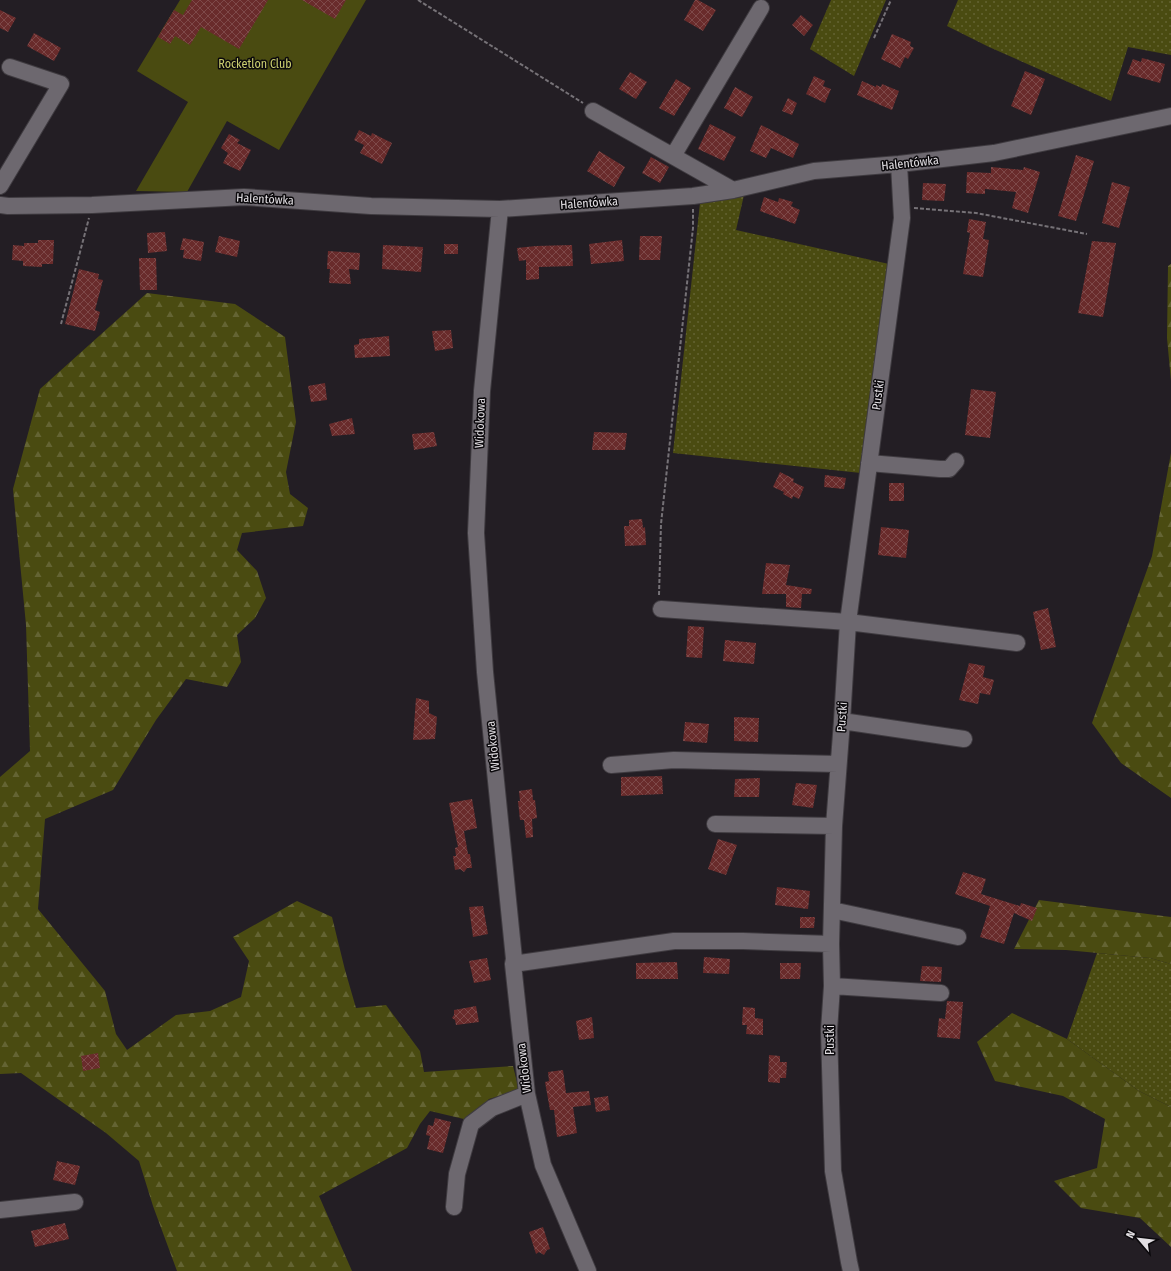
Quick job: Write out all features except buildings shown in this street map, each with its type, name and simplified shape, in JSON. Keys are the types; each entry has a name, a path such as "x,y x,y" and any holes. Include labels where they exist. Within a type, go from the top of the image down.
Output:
{"street":[{"path":"673,156 761,8"},
{"path":"0,186 61,84 10,67"},
{"path":"593,110 733,190"},
{"name":"Halentówka","path":"0,205 92,206 244,197 371,206 500,209 693,196 733,190 814,170 898,164 994,153 1171,116"},
{"name":"Pustki","path":"851,1271 833,1171 829,1032 832,986 831,944 834,826 848,622 902,218 898,164"},
{"name":"Widokowa","path":"500,209 482,390 476,533 486,672 514,959 513,964 527,1094 543,1165 588,1271"},
{"path":"869,463 949,469 956,461"},
{"path":"661,609 848,622 1017,643"},
{"path":"842,721 964,739"},
{"path":"611,765 674,760 838,764"},
{"path":"715,824 834,826"},
{"path":"832,910 958,937"},
{"path":"513,964 674,942 743,941 831,944"},
{"path":"832,986 941,993"},
{"path":"454,1207 456,1174 471,1124 492,1108 527,1094"},
{"path":"0,1210 75,1202"}],"path":[{"path":"418,0 567,92 593,110"},
{"path":"874,38 891,0"},
{"path":"661,609 659,600 661,524 693,228 693,196"},
{"path":"61,324 92,206"},
{"path":"901,207 976,213 1087,234"}],"green space":[{"name":"Rocketlon Club","path":"180,0 366,0 279,150 227,121 187,192 136,191 188,102 137,71"},
{"path":"831,0 886,0 854,76 810,49"},
{"path":"958,0 1171,0 1171,55 1128,47 1111,101 989,47 947,26"},
{"path":"744,195 736,230 889,264 861,473 673,453 700,203"},
{"path":"1171,264 1171,381 1167,338 1168,266"},
{"path":"147,293 235,304 285,337 296,422 286,472 290,494 308,508 303,526 242,533 237,550 257,571 266,598 255,618 237,635 241,662 227,687 186,679 156,720 113,790 45,819 38,909 105,991 116,1034 127,1050 176,1015 210,1011 241,997 249,961 233,937 297,901 332,917 356,1008 386,1005 420,1051 424,1072 513,1066 519,1090 489,1099 468,1120 430,1111 420,1124 407,1148 319,1196 352,1271 177,1271 153,1206 139,1161 106,1133 21,1073 0,1074 0,777 30,751 26,625 13,489 40,389"},
{"path":"1171,453 1171,798 1121,763 1092,723 1152,556"},
{"path":"1039,900 1171,917 1171,964 1150,958 1066,950 1014,949"},
{"path":"1097,953 1150,958 1171,964 1171,1107 1139,1091 1067,1039"},
{"path":"1012,1013 1067,1039 1139,1091 1171,1107 1171,1247 1140,1218 1081,1208 1054,1181 1097,1168 1105,1119 1063,1096 995,1081 977,1042"}]}
